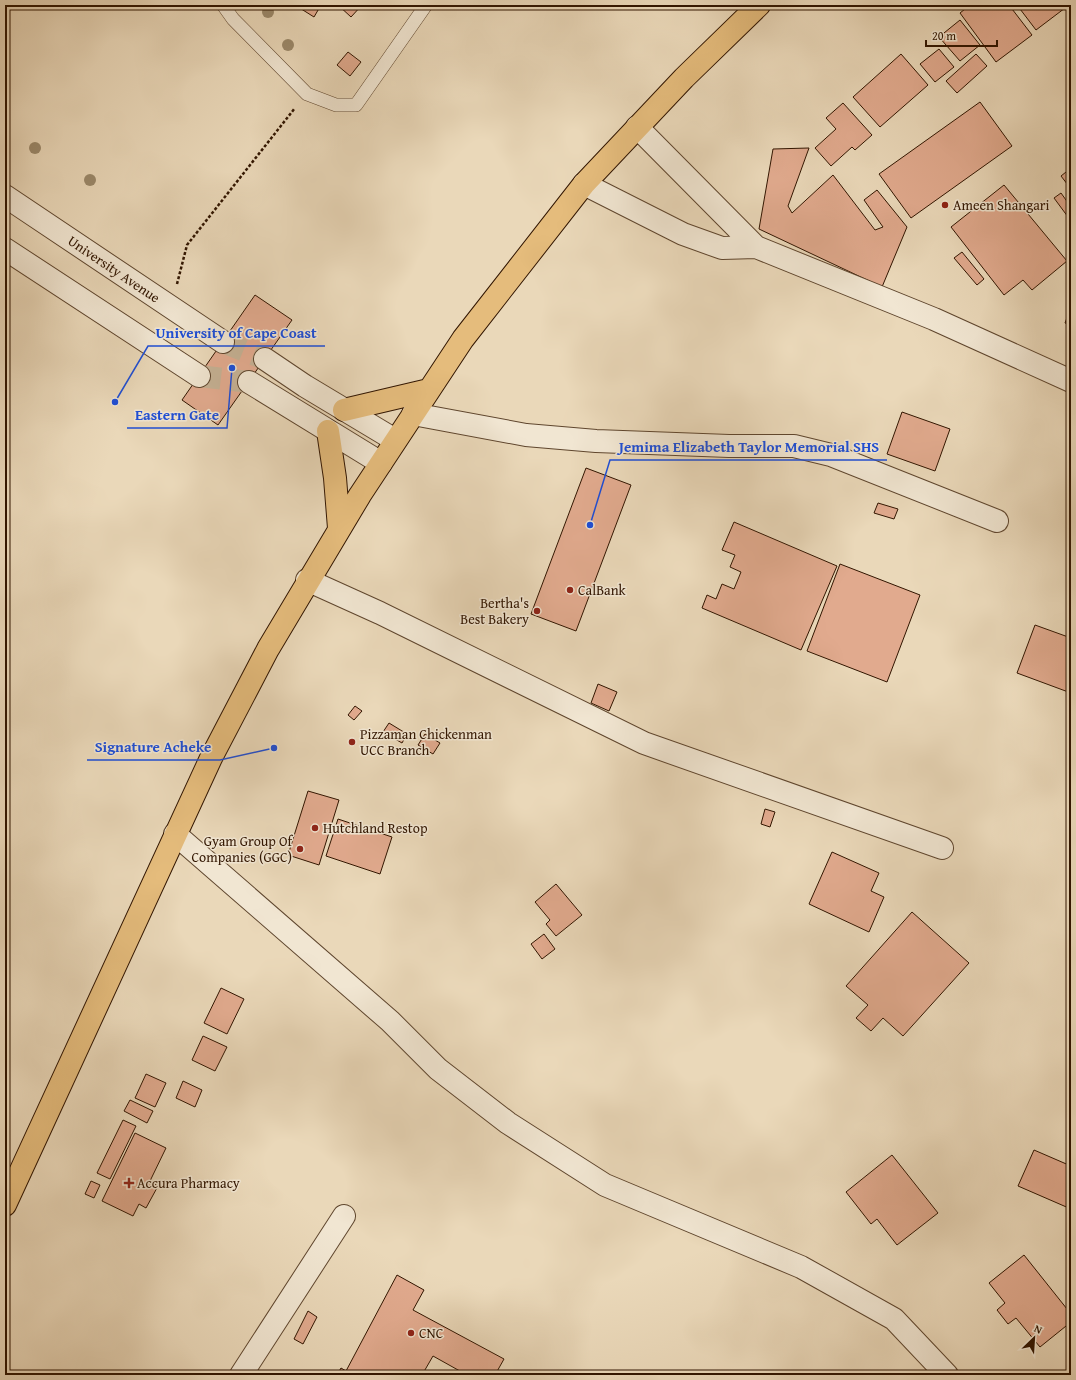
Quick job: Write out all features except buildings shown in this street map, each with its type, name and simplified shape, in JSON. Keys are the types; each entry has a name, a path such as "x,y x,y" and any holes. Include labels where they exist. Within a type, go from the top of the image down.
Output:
{"highway":[{"path":"5,1205 211,758 268,649 338,528 463,339 584,184 637,127 759,5"},
{"path":"344,410 429,390"},
{"path":"328,431 335,478 338,528"}],"street":[{"path":"637,127 756,247 934,319 1071,381"},
{"path":"584,184 683,234 722,248 756,247"},
{"name":"University Avenue","path":"5,196 223,342"},
{"path":"5,249 199,376"},
{"path":"265,359 344,410 395,440"},
{"path":"249,382 381,462"},
{"path":"413,414 526,435 588,440 730,446 794,446 831,455 997,521"},
{"path":"307,580 380,613 644,743 942,848"},
{"path":"175,834 390,1021 438,1069 508,1123 605,1185 801,1266 894,1319 947,1375"},
{"path":"241,1375 344,1216"}],"lane":[{"path":"223,5 233,20 306,94 336,105 356,105 426,5"}],"path":[{"path":"172,307 187,245 306,94"}],"tunnel":[{"path":"223,342 265,359"},
{"path":"199,376 249,382"}],"place":[{"name":"Ameen Shangari","path":"945,205"},
{"name":"Eastern Gate","path":"232,368"},
{"name":"University of Cape Coast","path":"115,402"},
{"name":"Jemima Elizabeth Taylor Memorial SHS","path":"590,525"},
{"name":"CalBank","path":"570,590"},
{"name":"Bertha's Best Bakery","path":"537,611"},
{"name":"Pizzaman Chickenman UCC Branch","path":"352,742"},
{"name":"Signature Acheke","path":"274,748"},
{"name":"Hutchland Restop","path":"315,828"},
{"name":"Gyam Group Of Companies (GGC)","path":"300,849"},
{"name":"Accura Pharmacy","path":"129,1183"},
{"name":"CNC","path":"411,1333"}]}
